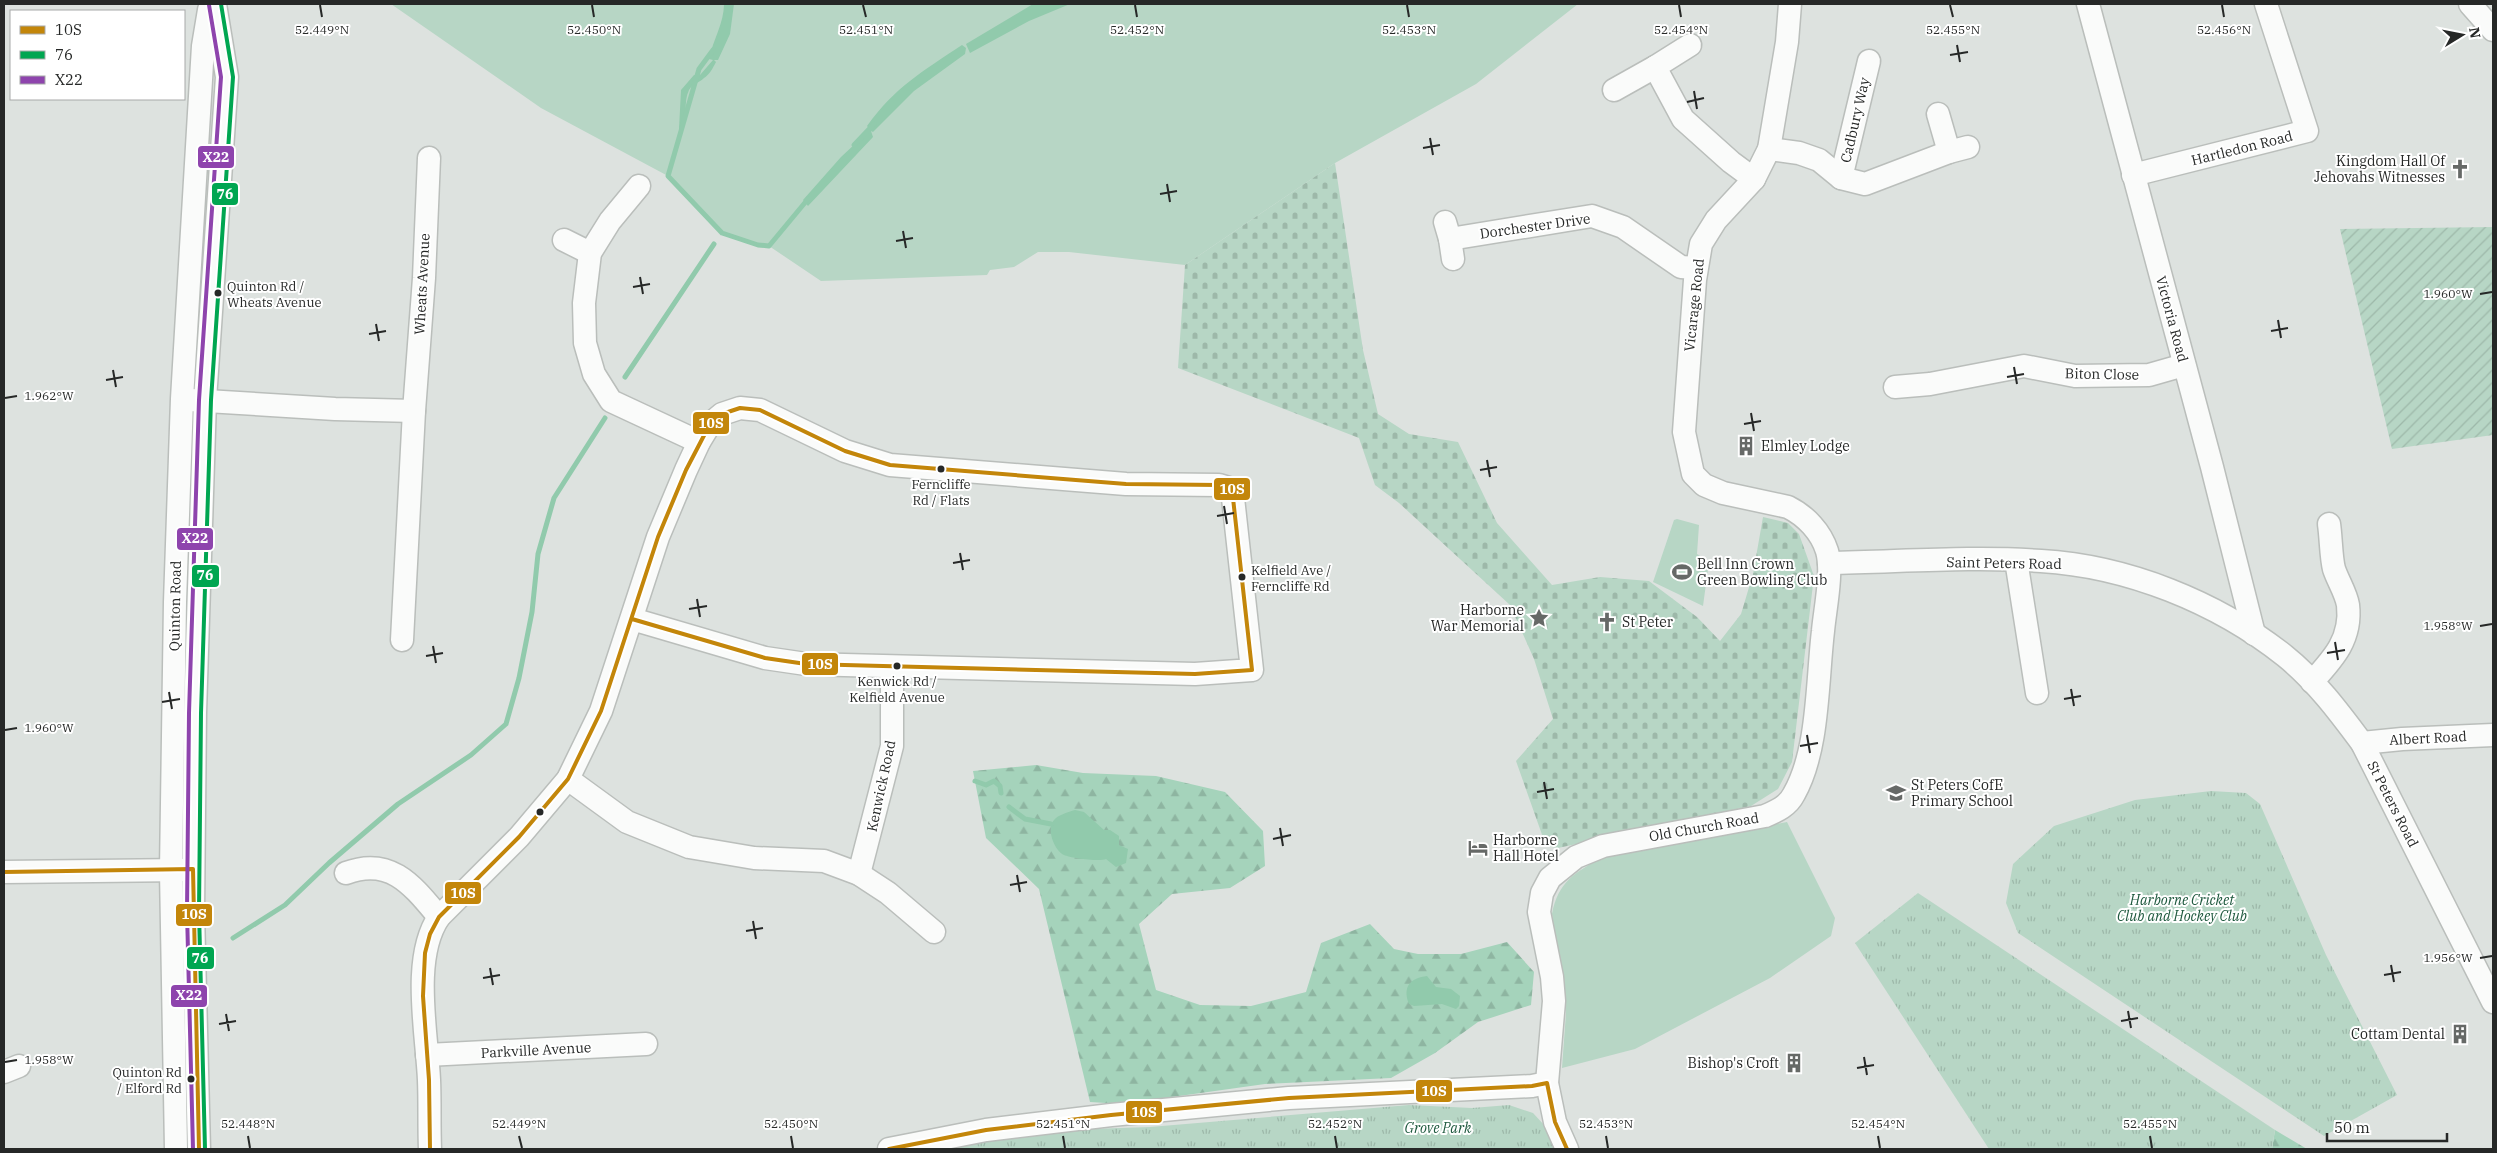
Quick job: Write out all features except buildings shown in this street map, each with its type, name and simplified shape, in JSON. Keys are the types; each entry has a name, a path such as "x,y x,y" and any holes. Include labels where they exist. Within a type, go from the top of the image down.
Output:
{"street":[{"name":"Quinton Road","path":"199,1149 182,870 174,612 182,399 203,46 210,4"},
{"name":"Quinton Road","path":"176,1149 182,870 195,713 205,400 227,77 215,4"},
{"name":"Vicarage Road","path":"1723,493 1704,486 1693,474 1684,432 1696,268 1701,244 1716,220 1754,179 1769,149 1787,42 1790,4"},
{"name":"Victoria Road","path":"2088,4 2254,634"},
{"name":"Hartledon Road","path":"2133,174 2307,131 2266,4"},
{"path":"2470,4 2493,30"},
{"path":"1614,90 1690,45"},
{"name":"Cadbury Way","path":"1841,178 1869,61"},
{"path":"1655,67 1683,119 1730,162 1754,179"},
{"name":"Cadbury Way","path":"1769,149 1799,153 1819,160 1841,178 1865,184 1958,149 1938,114"},
{"name":"Wheats Avenue","path":"402,640 414,411 424,278 429,158"},
{"path":"640,186 610,221 590,253 584,303 585,343 594,374 611,401 699,442"},
{"name":"Dorchester Drive","path":"1449,240 1592,216 1623,228 1681,266 1696,268"},
{"path":"564,240 590,253"},
{"name":"Biton Close","path":"1895,387 1929,374 2024,366 2075,376 2149,374 2184,365"},
{"path":"182,399 335,409 414,411"},
{"path":"430,1149 423,982 430,931 439,917 519,837 568,779 601,711 658,537 699,442 710,424 722,414 740,408 760,410 845,452 890,465 1126,484 1219,485 1232,489 1252,670 1195,674 806,664 765,658 632,619"},
{"name":"Old Church Road","path":"1566,1149 1555,1122 1546,1083 1554,1001 1552,977 1539,912 1542,893 1550,878 1576,857 1603,846 1765,816 1784,807 1794,796 1799,784 1813,728 1829,563 1827,552 1821,537 1810,522 1788,507 1723,493"},
{"path":"2312,682 2336,655 2344,642 2348,624 2348,604 2334,567 2328,524"},
{"path":"2016,560 2038,693"},
{"name":"Saint Peters Road","path":"1829,563 2016,560 2070,564 2119,574 2205,605 2254,634"},
{"name":"St Peters Road","path":"2254,634 2284,655 2312,682 2338,710 2362,743 2493,1002"},
{"name":"Kenwick Road","path":"859,874 892,746 892,667"},
{"name":"Albert Road","path":"2362,743 2402,739 2493,735"},
{"path":"568,779 627,822 689,847 754,858 824,862 859,874 888,893 934,932"},
{"path":"357,864 384,870 403,877 439,917"},
{"path":"4,872 182,870"},
{"name":"Parkville Avenue","path":"427,1055 646,1044"},
{"path":"889,1149 986,1130 1111,1114 1138,1114 1288,1098 1532,1086 1546,1083"}],"green space":[{"path":"391,4 1578,4 1476,84 1335,163 1185,265 1069,252 1038,252 1014,267 990,270 987,275 821,281 769,246 758,245 722,233 668,176 541,108"},
{"path":"1335,163 1363,350 1378,414 1409,434 1458,442 1497,523 1552,585 1600,577 1649,581 1697,617 1720,641 1741,614 1753,574 1763,517 1788,523 1799,534 1814,576 1792,762 1778,789 1751,806 1558,848 1546,846 1516,761 1553,719 1534,659 1510,605 1399,503 1375,485 1359,438 1178,368 1185,265"},
{"path":"2493,227 2493,435 2392,449 2340,229"},
{"name":"Bell Inn Crown Green Bowling Club","path":"1677,519 1699,525 1697,554 1709,562 1703,606 1653,582 1674,520"},
{"path":"1036,765 1083,773 1156,776 1225,792 1263,831 1265,866 1230,888 1172,894 1139,924 1156,990 1200,1005 1251,1006 1306,992 1321,943 1370,924 1394,949 1418,954 1461,954 1507,942 1534,972 1531,1005 1478,1022 1435,1053 1391,1078 1265,1084 1122,1104 1090,1102 1039,889 986,838 973,771"},
{"name":"Harborne Cricket Club and Hockey Club","path":"2211,791 2246,793 2260,804 2326,955 2397,1095 2324,1136 2018,933 2006,903 2013,864 2054,826 2135,800"},
{"path":"1787,822 1835,918 1831,936 1770,978 1635,1049 1562,1068 1566,1013 1552,914 1559,894 1569,879 1602,858"},
{"path":"1918,893 2275,1130 2272,1149 1989,1149 1855,943"},
{"name":"Grove Park","path":"1409,1105 1472,1108 1509,1105 1533,1113 1545,1126 1554,1149 929,1149 1060,1130 1150,1127"},
{"path":"2275,1130 2307,1149 2272,1149"}],"shaded area":[{"path":"724,4 734,4 730,34 718,60 714,60 716,62 711,71 689,90 683,129 679,129 681,90 694,75 700,75 713,60 709,59 724,11"},
{"path":"1033,4 1070,4 1029,21 970,53 966,44"},
{"path":"962,45 966,48 965,54 914,91 873,132 871,131 873,137 808,206 803,200 841,157 870,130 867,126 888,101 910,81"},
{"path":"1075,810 1084,812 1104,830 1110,830 1119,836 1119,845 1128,849 1126,863 1116,867 1106,859 1098,860 1067,856 1057,849 1051,834 1052,824 1058,817"},
{"path":"1427,976 1436,987 1451,989 1460,996 1459,1006 1456,1009 1442,1004 1414,1006 1409,1004 1407,988 1409,984 1416,979"}],"waterway":[{"path":"713,50 699,69 668,176 722,233 758,245 769,246 808,199"},
{"path":"854,145 874,124"},
{"path":"625,377 714,244"},
{"path":"233,938 285,905 329,863 398,804 471,755 506,724 519,678 532,612 538,554 554,498 605,418"},
{"path":"975,781 986,785 994,781 1000,786 1001,793"},
{"path":"1009,807 1025,819 1051,824"}],"transit line":[{"name":"76","path":"205,1149 199,912 201,713 211,400 233,77 221,4"},
{"name":"X22","path":"193,1149 187,912 189,713 199,400 221,77 209,5"},
{"name":"10S","path":"430,1149 429,1080 423,996 425,953 430,934 439,917 519,837 568,779 601,711 658,537 686,470 710,424 722,414 740,408 760,410 845,451 890,465 1126,484 1219,485 1232,489 1252,670 1195,674 806,664 765,658 632,619"},
{"name":"10S","path":"4,872 193,869 199,1149"},
{"name":"10S","path":"889,1149 986,1130 1111,1115 1289,1098 1532,1086 1547,1083 1555,1122 1567,1149"}],"place":[{"name":"Kingdom Hall Of Jehovahs Witnesses","path":"2460,169"},
{"name":"Quinton Rd / Wheats Avenue","path":"218,293"},
{"name":"Elmley Lodge","path":"1746,446"},
{"name":"Ferncliffe Rd / Flats","path":"941,469"},
{"name":"Bell Inn Crown Green Bowling Club","path":"1682,572"},
{"name":"Kelfield Ave / Ferncliffe Rd","path":"1242,577"},
{"name":"Harborne War Memorial","path":"1539,618"},
{"name":"St Peter","path":"1607,622"},
{"name":"Kenwick Rd / Kelfield Avenue","path":"897,666"},
{"name":"St Peters CofE Primary School","path":"1896,793"},
{"name":"Harborne Hall Hotel","path":"1478,848"},
{"name":"Cottam Dental","path":"2460,1034"},
{"name":"Bishop's Croft","path":"1794,1063"},
{"name":"Quinton Rd / Elford Rd","path":"191,1079"}]}
